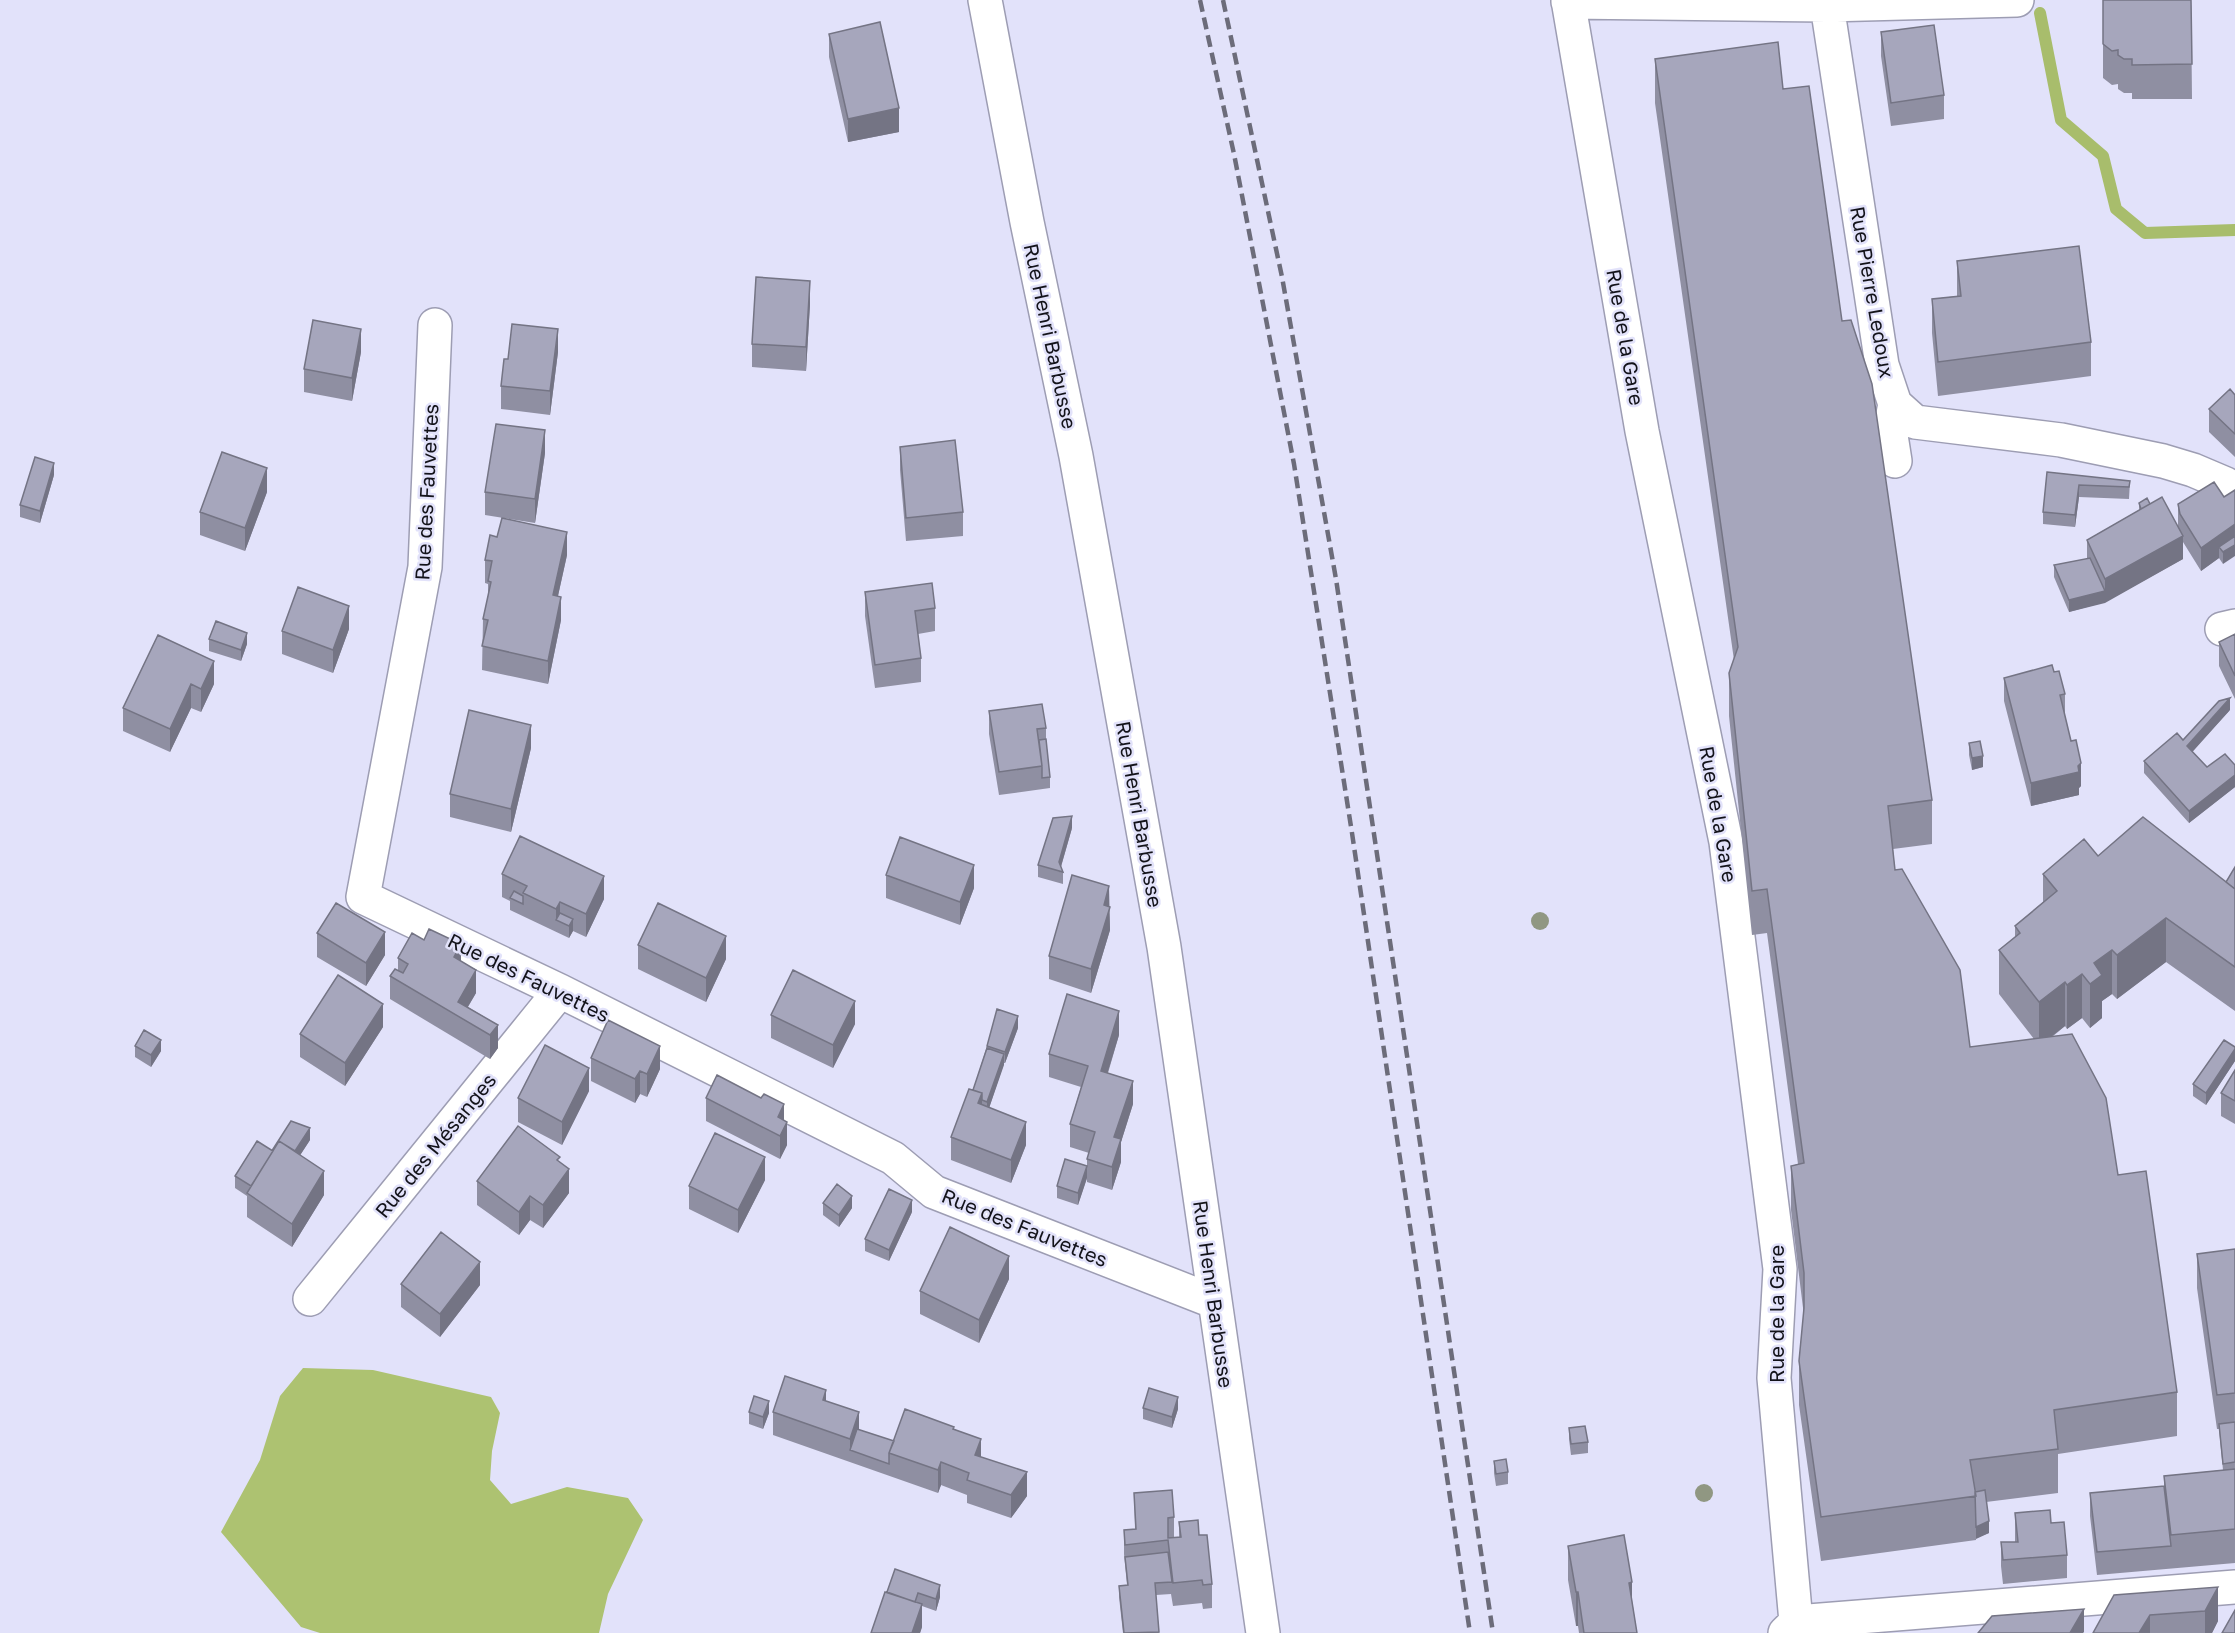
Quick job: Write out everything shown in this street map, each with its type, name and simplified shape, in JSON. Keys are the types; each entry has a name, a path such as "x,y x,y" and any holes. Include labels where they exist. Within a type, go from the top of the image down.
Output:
{"street":[{"name":"Rue Henri Barbusse","path":"985,0 1027,222 1076,456 1156,900 1263,1633"},
{"path":"1568,1 1827,5 2017,0"},
{"name":"Rue de la Gare","path":"1568,1 1642,431 1726,842 1780,1269 1774,1378 1791,1628"},
{"name":"Rue Pierre Ledoux","path":"1827,5 1882,365 1895,404 1914,422 2061,440 2193,470 2226,484 2235,491"},
{"name":"Rue des Fauvettes","path":"435,325 425,567 363,897 560,991 893,1158 934,1191 1215,1302"},
{"path":"1895,404 1890,429 1896,460"},
{"name":"Rue des Mésanges","path":"310,1299 560,991"},
{"path":"1791,1628 1955,1621 2235,1587"}],"green space":[{"path":"303,1368 373,1370 491,1397 500,1413 492,1451 490,1480 511,1504 567,1487 628,1498 643,1520 608,1594 599,1633 320,1633 301,1627 221,1532 260,1460 280,1396"}],"building":[{"path":"2103,0 2191,0 2192,64 2132,65 2132,59 2124,59 2118,55 2118,50 2112,51 2103,44"},
{"path":"880,22 899,108 848,119 829,34"},
{"path":"1934,25 1944,95 1891,103 1881,32"},
{"path":"1778,42 1783,89 1809,86 1842,321 1851,320 1872,384 1932,800 1888,806 1895,870 1902,869 1960,970 1970,1047 2072,1034 2106,1098 2118,1175 2146,1171 2177,1392 2054,1410 2058,1449 1970,1460 1976,1496 1821,1517 1799,1361 1804,1308 1804,1273 1791,1166 1804,1163 1767,889 1752,891 1729,673 1738,647 1655,59"},
{"path":"2079,246 2091,342 1938,362 1932,299 1961,296 1957,261"},
{"path":"756,277 810,281 806,347 752,344"},
{"path":"313,320 361,329 352,378 304,369"},
{"path":"512,324 558,329 550,391 501,386 504,359 508,359"},
{"path":"2230,389 2235,395 2235,434 2209,409"},
{"path":"496,424 545,430 535,499 485,492"},
{"path":"955,440 963,512 906,518 900,447"},
{"path":"222,452 267,468 245,528 200,512"},
{"path":"35,457 54,463 40,511 20,505"},
{"path":"2047,472 2130,481 2129,487 2079,485 2075,515 2043,512"},
{"path":"2214,482 2224,497 2235,490 2235,524 2201,548 2180,514 2178,504"},
{"path":"2162,497 2183,536 2105,579 2087,540"},
{"path":"2147,498 2150,504 2141,509 2139,503"},
{"path":"502,518 567,532 553,595 561,597 548,661 482,646 488,620 483,619 491,582 488,581 492,561 485,560 490,535 497,537"},
{"path":"2235,536 2235,545 2223,552 2219,547"},
{"path":"2090,558 2105,591 2069,600 2054,565"},
{"path":"932,583 935,608 915,611 921,658 875,665 865,592"},
{"path":"298,587 349,606 333,650 282,631"},
{"path":"216,621 247,633 241,650 209,639"},
{"path":"2235,634 2235,676 2219,642"},
{"path":"158,635 214,661 201,689 191,684 170,729 123,708"},
{"path":"2052,665 2054,672 2059,671 2065,694 2060,695 2071,741 2076,740 2081,763 2078,766 2079,772 2031,783 2004,678"},
{"path":"2230,698 2187,746 2207,767 2225,754 2235,765 2235,775 2189,811 2144,761 2177,733 2183,740 2219,701"},
{"path":"1042,704 1046,728 1037,729 1042,766 999,772 989,711"},
{"path":"469,710 531,725 511,809 450,794"},
{"path":"1046,739 1050,777 1042,778 1039,740"},
{"path":"1980,741 1983,756 1972,758 1969,743"},
{"path":"1072,816 1059,862 1063,872 1038,865 1053,818"},
{"path":"2143,817 2235,889 2235,967 2166,918 2117,955 2112,950 2094,963 2102,975 2090,984 2082,974 2067,985 2065,982 2039,1002 1999,950 2020,933 2015,926 2057,891 2043,874 2084,839 2098,856"},
{"path":"520,836 604,876 586,914 560,902 556,909 523,893 527,886 502,874"},
{"path":"900,837 974,865 960,902 886,875"},
{"path":"2235,867 2235,889 2226,882"},
{"path":"1072,875 1109,886 1104,905 1110,907 1091,969 1049,956"},
{"path":"514,891 523,896 523,904 510,898"},
{"path":"336,903 385,932 366,963 317,933"},
{"path":"658,903 726,936 706,978 638,945"},
{"path":"560,913 573,919 569,926 556,920"},
{"path":"429,929 461,944 454,957 476,970 458,1002 498,1025 490,1035 390,976 395,969 403,973 408,964 398,958 412,933 424,940"},
{"path":"793,970 855,1001 833,1045 771,1015"},
{"path":"338,975 383,1004 345,1063 300,1034"},
{"path":"1067,994 1119,1011 1101,1071 1133,1081 1114,1137 1121,1139 1112,1167 1087,1159 1095,1132 1070,1124 1088,1066 1049,1054"},
{"path":"997,1009 1018,1016 1005,1052 987,1046"},
{"path":"608,1020 660,1046 647,1074 640,1071 635,1079 591,1058"},
{"path":"144,1030 161,1040 151,1055 135,1046"},
{"path":"2224,1040 2235,1049 2206,1093 2193,1084"},
{"path":"545,1045 589,1068 562,1122 518,1098"},
{"path":"987,1048 1004,1054 987,1102 982,1100 982,1093 973,1090"},
{"path":"2235,1070 2235,1101 2221,1093"},
{"path":"717,1075 761,1098 764,1094 784,1104 778,1117 787,1122 780,1136 706,1098"},
{"path":"969,1089 982,1093 978,1103 1026,1122 1011,1160 951,1137"},
{"path":"291,1121 310,1128 295,1151 279,1141 273,1149"},
{"path":"518,1126 560,1157 557,1160 569,1169 543,1205 530,1196 519,1212 477,1181"},
{"path":"715,1133 765,1157 738,1210 689,1186"},
{"path":"257,1141 273,1151 251,1186 235,1176"},
{"path":"279,1141 324,1171 292,1224 247,1193"},
{"path":"1065,1159 1087,1166 1078,1193 1057,1186"},
{"path":"837,1184 852,1196 839,1215 823,1203"},
{"path":"889,1189 912,1200 889,1250 865,1239"},
{"path":"950,1227 1009,1256 979,1320 920,1291"},
{"path":"441,1232 480,1262 440,1314 401,1284"},
{"path":"2235,1249 2235,1393 2217,1395 2197,1254"},
{"path":"785,1376 826,1390 823,1400 859,1412 850,1439 773,1412"},
{"path":"1149,1388 1178,1397 1172,1417 1143,1408"},
{"path":"754,1396 769,1401 763,1417 749,1412"},
{"path":"905,1409 981,1439 975,1455 1027,1472 1011,1495 967,1480 969,1473 941,1462 938,1470 889,1453"},
{"path":"2235,1422 2235,1462 2223,1464 2219,1424"},
{"path":"1585,1426 1588,1442 1571,1444 1569,1428"},
{"path":"857,1429 894,1441 889,1453 889,1464 850,1450"},
{"path":"1506,1459 1508,1472 1496,1474 1494,1461"},
{"path":"2235,1469 2235,1529 2171,1535 2164,1476"},
{"path":"2164,1486 2171,1546 2097,1552 2090,1493"},
{"path":"1172,1490 1174,1517 1168,1518 1168,1538 1181,1537 1179,1522 1198,1520 1199,1535 1207,1535 1212,1584 1203,1585 1202,1580 1173,1583 1168,1540 1125,1545 1124,1530 1136,1529 1134,1493"},
{"path":"1985,1490 1989,1521 1976,1527 1975,1492"},
{"path":"2050,1510 2051,1523 2064,1522 2067,1555 2003,1560 2001,1542 2018,1542 2015,1513"},
{"path":"1624,1535 1637,1633 1584,1633 1568,1546"},
{"path":"1168,1552 1172,1582 1155,1583 1159,1632 1124,1633 1119,1586 1128,1585 1125,1557"},
{"path":"895,1569 940,1585 936,1599 918,1593 915,1602 887,1592"},
{"path":"2218,1587 2205,1611 2150,1615 2139,1633 2093,1633 2114,1595"},
{"path":"885,1592 922,1604 912,1633 871,1633"},
{"path":"2084,1609 2070,1633 1978,1633 1992,1616"},
{"path":"2235,1610 2235,1633 2222,1633"}],"waterway":[{"path":"2040,13 2061,120 2103,156 2116,209 2145,233 2235,230"}],"railway":[{"path":"1200,0 1234,154 1294,464 1352,833 1470,1633"},
{"path":"1223,0 1282,277 1336,579 1493,1633"}]}
